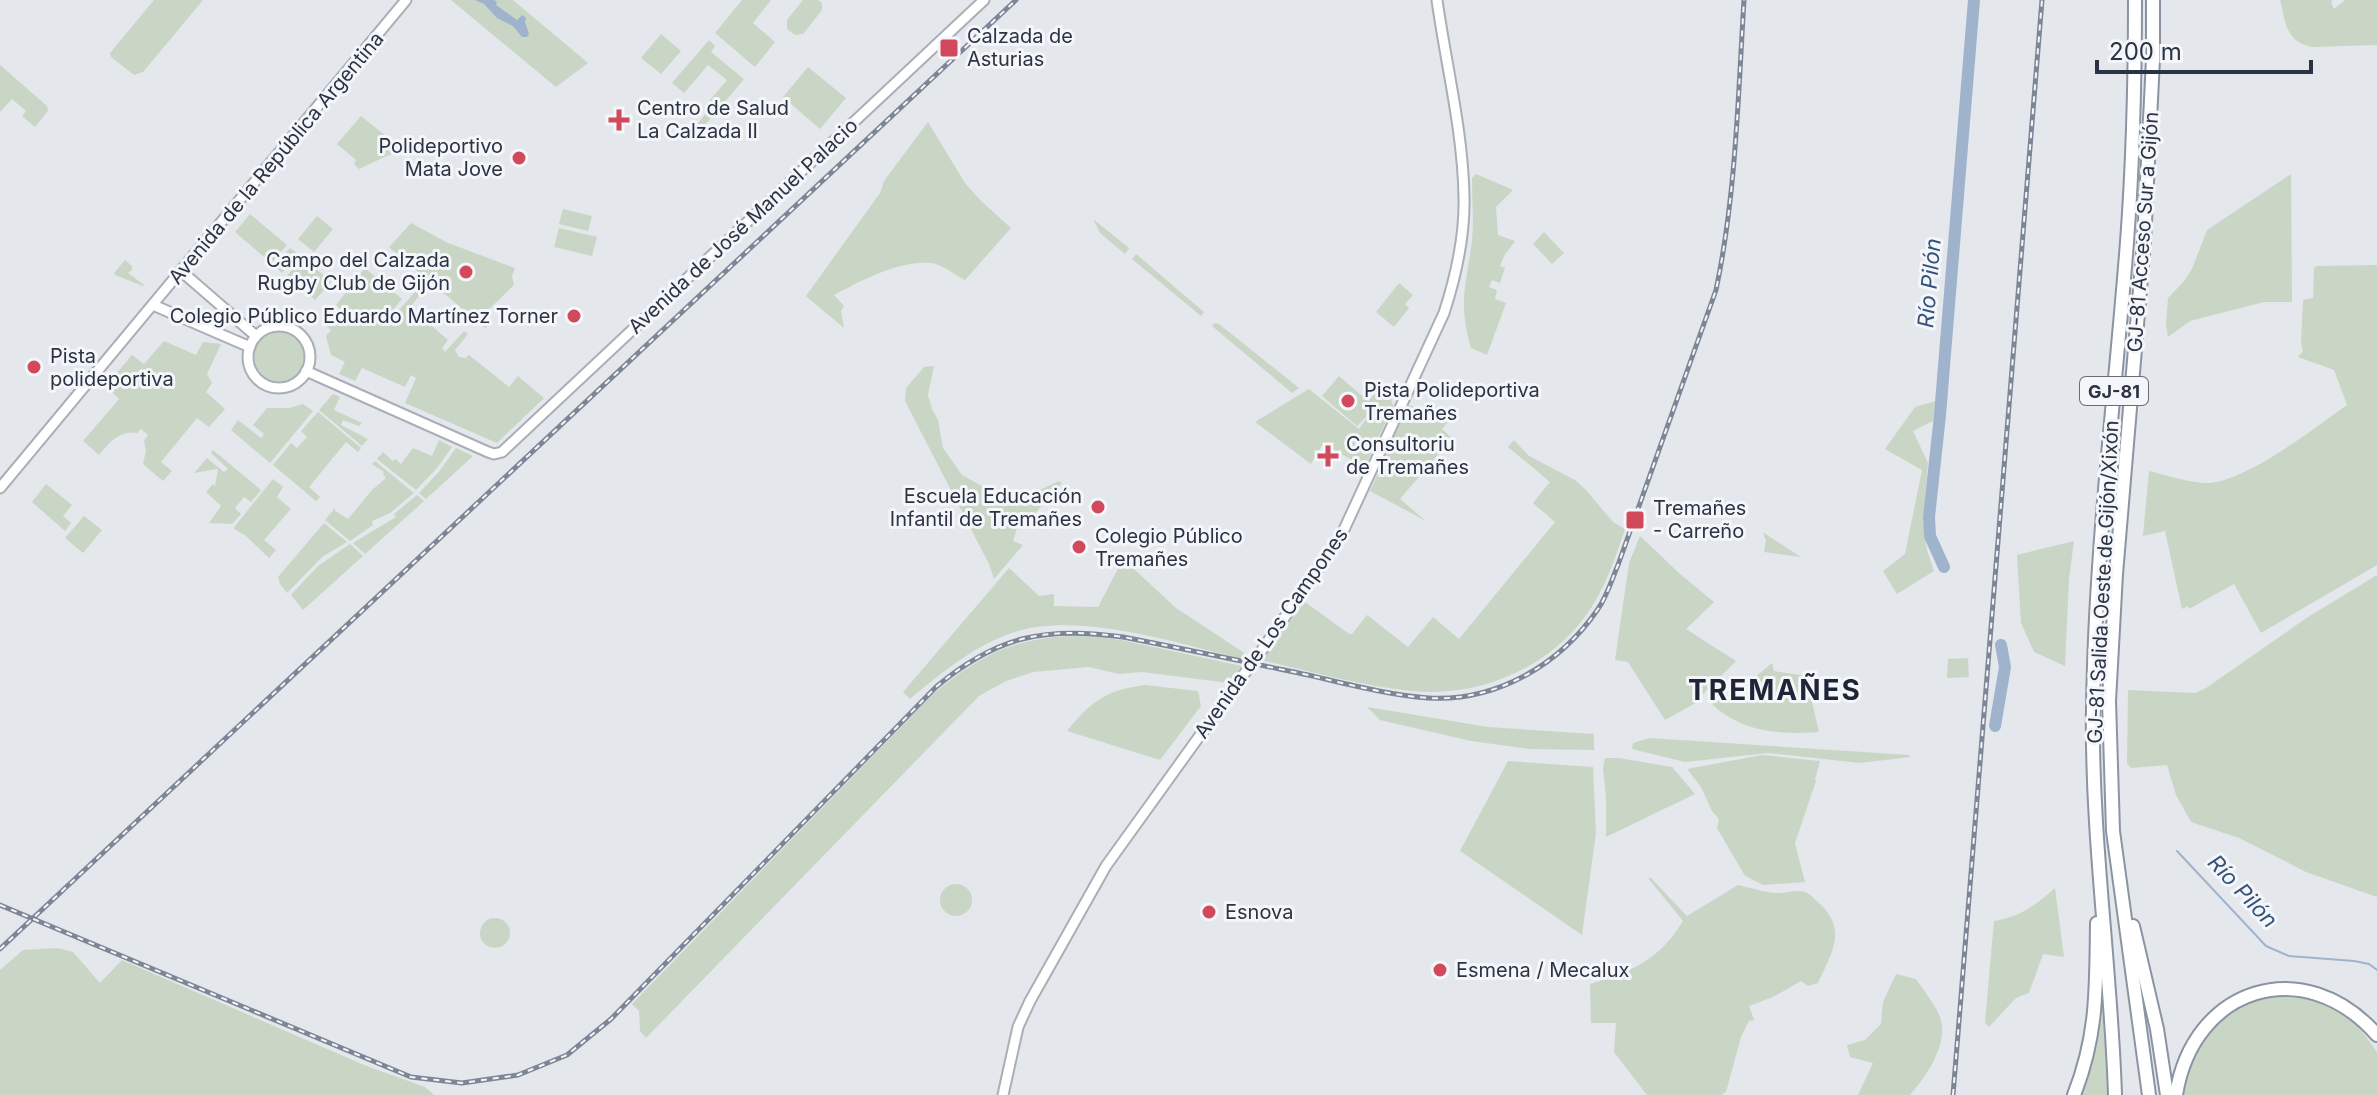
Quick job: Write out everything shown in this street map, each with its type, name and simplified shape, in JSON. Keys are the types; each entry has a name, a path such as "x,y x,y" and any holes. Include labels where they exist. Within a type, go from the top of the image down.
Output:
{"highway":[{"name":"GJ-81 Salida Oeste de Gijón/Xixón","path":"2097,844 2093,706 2099,563 2127,241 2135,0"},
{"name":"GJ-81 Acceso Sur a Gijón","path":"2118,864 2113,831 2109,701 2115,589 2144,242 2153,5"},
{"path":"2074,1095 2090,1051 2096,1011 2097,844"},
{"name":"GJ-81","path":"2097,844 2113,1026 2115,1095"},
{"path":"2118,864 2157,1029 2167,1095"},
{"name":"GJ-81","path":"2118,864 2149,1095"},
{"path":"2176,1095 2179,1074 2197,1036 2222,1010 2241,998 2263,991 2302,989 2326,996 2361,1017 2377,1035"}],"street":[{"name":"Avenida de la República Argentina","path":"0,488 409,0"},
{"name":"Avenida de José Manuel Palacio","path":"306,371 488,452 502,452 984,0"},
{"name":"Avenida de Los Campones","path":"1003,1095 1018,1027 1034,992 1106,866 1341,536 1444,313 1455,277 1465,200 1437,0"},
{"path":"181,271 256,336"},
{"path":"153,305 250,347"},
{"path":"272,327 290,328 305,341 309,361 306,371 294,384 276,388 267,386 253,374 249,366 250,347 256,336 272,327"}],"green space":[{"path":"154,0 203,0 143,72 134,75 110,53"},
{"path":"451,0 513,0 588,63 556,87"},
{"path":"742,0 771,0 753,23 775,42 755,67 715,33"},
{"path":"803,0 818,0 822,3 822,10 803,34 795,35 787,29 787,20"},
{"path":"2280,0 2333,0 2334,9 2345,0 2377,0 2377,45 2312,47 2303,44 2288,30"},
{"path":"661,34 681,51 661,74 641,58"},
{"path":"709,40 715,46 711,52 744,79 700,131 695,127 710,108 710,100 727,80 708,65 684,93 672,83"},
{"path":"0,65 47,106 48,111 35,127 22,116 26,111 12,99 0,112"},
{"path":"808,67 846,98 820,129 783,97"},
{"path":"361,116 402,149 359,169 354,164 356,160 337,144"},
{"path":"928,122 965,183 1011,228 965,280 935,264 918,263 881,273 834,295 844,306 841,311 844,328 806,296"},
{"path":"1476,174 1513,190 1496,207 1498,235 1515,241 1500,266 1505,268 1500,283 1492,280 1489,287 1497,290 1495,299 1506,303 1487,355 1471,348 1464,306 1473,233 1472,178"},
{"path":"2291,174 2292,302 2264,302 2190,321 2168,337 2168,298 2192,269 2207,230"},
{"path":"563,209 592,216 588,231 559,224"},
{"path":"250,214 287,245 271,263 235,232"},
{"path":"317,216 333,229 314,252 298,239"},
{"path":"1093,219 1129,248 1125,254 1100,233"},
{"name":"Campo del Calzada Rugby Club de Gijón","path":"411,223 448,243 515,268 512,276 514,285 482,316 490,323 485,328 389,247"},
{"path":"559,228 597,237 592,256 554,247"},
{"path":"1544,232 1564,253 1552,264 1533,244"},
{"path":"290,248 298,254 282,273 274,266"},
{"path":"1136,254 1204,312 1201,316 1132,259"},
{"path":"303,257 331,282 315,300 287,276"},
{"path":"125,260 132,266 128,273 143,286 115,275"},
{"path":"2377,265 2377,565 2261,633 2234,584 2189,609 2188,606 2182,609 2165,531 2143,536 2149,471 2204,483 2238,475 2278,453 2347,405 2334,370 2298,357 2303,351 2303,300 2313,298 2314,268 2317,266"},
{"path":"365,268 402,299 393,310 396,313 416,291 421,294 410,307 448,340 442,348 445,352 464,331 468,334 455,350 459,357 469,355 509,387 518,376 544,398 497,443 405,403 416,378 411,375 405,387 362,368 355,381 339,374 345,362 331,355 326,336 331,330 321,321 332,309 349,323 352,320 336,305"},
{"path":"1399,283 1413,295 1405,304 1409,308 1394,327 1376,312"},
{"path":"1214,323 1299,388 1292,393 1212,326"},
{"path":"279,332 297,339 304,357 297,375 279,382 261,375 254,357 261,339"},
{"path":"164,341 196,355 203,342 221,344 207,374 212,383 206,392 225,409 209,427 197,418 161,462 172,471 163,481 143,464 146,451 144,441 148,435 141,429 137,433 115,438 99,455 83,441 119,399 106,386 132,355 144,364"},
{"path":"934,366 928,395 938,420 943,448 962,475 1012,503 1059,481 1062,483 1021,529 1017,528 1013,541 1023,545 994,579 905,401 906,388 924,367"},
{"path":"1339,376 1368,401 1380,388 1391,398 1393,406 1365,467 1323,444 1311,464 1255,422 1309,389 1359,429 1371,412 1357,426 1322,396"},
{"path":"333,394 340,397 334,410 362,423 359,426 343,420 341,425 368,439 362,446 319,410"},
{"path":"1936,401 1933,421 1913,431 1928,463 1923,522 1934,571 1897,594 1883,571 1905,554 1922,470 1885,449 1915,407"},
{"path":"303,404 313,411 270,463 231,430 238,420 261,438 264,434 253,425 267,408 289,408"},
{"path":"1408,405 1427,410 1445,410 1453,416 1442,429 1452,438 1400,499 1426,521 1370,491"},
{"path":"318,412 361,448 358,452 346,442 309,487 320,497 316,501 273,465 291,443 297,448 307,437 301,431"},
{"path":"439,440 452,447 416,490 377,459 383,452 401,464 413,448 432,456"},
{"path":"1514,440 1529,456 1575,480 1613,522 1625,529 1597,597 1584,618 1550,652 1507,677 1484,685 1435,692 1373,686 1261,660 1305,602 1349,634 1367,615 1408,647 1433,617 1459,639 1555,522 1533,503 1550,482 1508,447"},
{"path":"456,448 473,456 426,499 419,493"},
{"path":"213,450 261,490 251,502 244,497 235,508 241,514 232,524 209,523 221,506 206,492 213,484 215,486 218,469 194,473 207,458 224,472 228,469 211,453"},
{"path":"375,461 414,493 390,513 372,521 373,525 350,541 325,520 335,508 348,519 386,478 384,472 372,464"},
{"path":"273,479 283,487 277,497 291,509 264,540 276,550 269,558 234,529"},
{"path":"46,484 72,505 63,516 71,523 65,531 32,502"},
{"path":"417,495 424,501 365,554 353,543 396,517 394,514"},
{"path":"84,516 102,530 83,553 65,538"},
{"path":"324,523 347,542 322,557 287,593 278,577"},
{"path":"1763,533 1801,557 1764,552 1766,540"},
{"path":"1640,536 1714,602 1686,629 1736,661 1700,697 1701,700 1665,720 1628,662 1615,660 1629,563"},
{"path":"2074,541 2065,666 2034,652 2021,623 2017,555"},
{"path":"350,544 363,556 303,610 291,595 318,566"},
{"path":"1123,559 1176,608 1249,656 1247,660 1115,630 1088,626 1036,627 1001,637 968,654 910,699 903,692 1009,568 1039,596 1054,594 1054,606 1098,607"},
{"path":"2377,575 2377,897 2306,872 2239,838 2191,822 2176,795 2167,765 2131,768 2127,764 2128,690 2195,693 2206,688 2308,617"},
{"path":"1086,635 1242,666 1229,683 1142,672 1119,674 1089,667 1033,672 1006,681 979,696 646,1038 640,1031 639,1011 632,1004 932,695 969,667 1003,649 1040,639"},
{"path":"1968,658 1969,677 1947,678 1948,659"},
{"path":"1772,663 1774,671 1806,676 1819,732 1762,730 1735,721 1712,704 1748,683"},
{"path":"1145,685 1198,691 1201,706 1160,760 1067,731 1101,699 1120,690"},
{"path":"1367,707 1488,727 1594,734 1594,750 1529,749 1471,741 1380,720"},
{"path":"1649,738 1910,757 1860,763 1768,753 1685,762 1632,749 1633,743"},
{"path":"1762,755 1820,761 1795,843 1805,882 1763,885 1745,876 1717,828 1719,819 1687,769"},
{"path":"1605,758 1672,767 1695,794 1606,837"},
{"path":"1508,761 1593,767 1596,833 1582,935 1460,851"},
{"path":"1648,878 1687,916 1738,885 1774,893 1805,892 1820,904 1833,923 1832,952 1818,983 1808,986 1801,981 1749,1006 1754,1020 1749,1021 1741,1037 1726,1092 1721,1095 1647,1095 1614,1052 1616,1023 1591,1023 1590,984 1644,962 1665,945 1683,921"},
{"path":"956,884 967,889 972,900 967,911 956,916 945,911 940,900 945,889"},
{"path":"2055,888 2064,957 2043,954 2029,993 2016,998 1989,1027 1985,1023 1994,921 2027,909"},
{"path":"495,918 506,922 510,933 506,944 495,948 484,944 480,933 484,922"},
{"path":"58,948 73,952 100,983 122,960 364,1065 425,1087 434,1095 0,1095 0,970 23,950"},
{"path":"1896,974 1916,979 1935,1007 1942,1027 1939,1048 1929,1069 1910,1095 1858,1095 1873,1063 1850,1057 1847,1045 1865,1040 1881,1024 1883,1002"},
{"path":"2289,993 2339,1009 2356,1023 2377,1052 2377,1095 2180,1095 2190,1058 2203,1036 2234,1006 2259,996"},
{"path":"2103,1014 2108,1095 2080,1095"}],"water":[{"path":"475,0 494,0 496,5 517,20 522,15 526,18 527,37 522,37 513,26 497,18 484,4"}],"waterway":[{"name":"Río Pilón","path":"1944,567 1930,536 1929,517 1974,0"},
{"name":"Río Pilón","path":"1995,726 2005,667 2001,645"},
{"name":"Río Pilón","path":"2177,851 2266,946 2289,956 2354,961 2369,964 2377,970"}],"railway":[{"path":"0,949 1016,0"},
{"path":"0,905 411,1077 462,1083 518,1075 567,1055 611,1019 936,687 980,656 1001,646 1023,639 1069,633 1123,637 1383,692 1428,698 1478,694 1524,676 1565,647 1583,629 1604,599 1716,290 1732,182 1744,0"},
{"path":"1953,1095 2042,0"}],"place":[{"name":"Calzada de Asturias","path":"949,48"},
{"name":"Centro de Salud La Calzada II","path":"619,120"},
{"name":"Polideportivo Mata Jove","path":"519,158"},
{"name":"Campo del Calzada Rugby Club de Gijón","path":"466,272"},
{"name":"Colegio Público Eduardo Martínez Torner","path":"574,316"},
{"name":"Pista polideportiva","path":"34,367"},
{"name":"Pista Polideportiva Tremañes","path":"1348,401"},
{"name":"Consultoriu de Tremañes","path":"1328,456"},
{"name":"Escuela Educación Infantil de Tremañes","path":"1098,507"},
{"name":"Tremañes - Carreño","path":"1635,520"},
{"name":"Colegio Público Tremañes","path":"1079,547"},
{"name":"Esnova","path":"1209,912"},
{"name":"Esmena / Mecalux","path":"1440,970"}],"district":[{"name":"TREMAÑES","path":"1775,690"}]}
